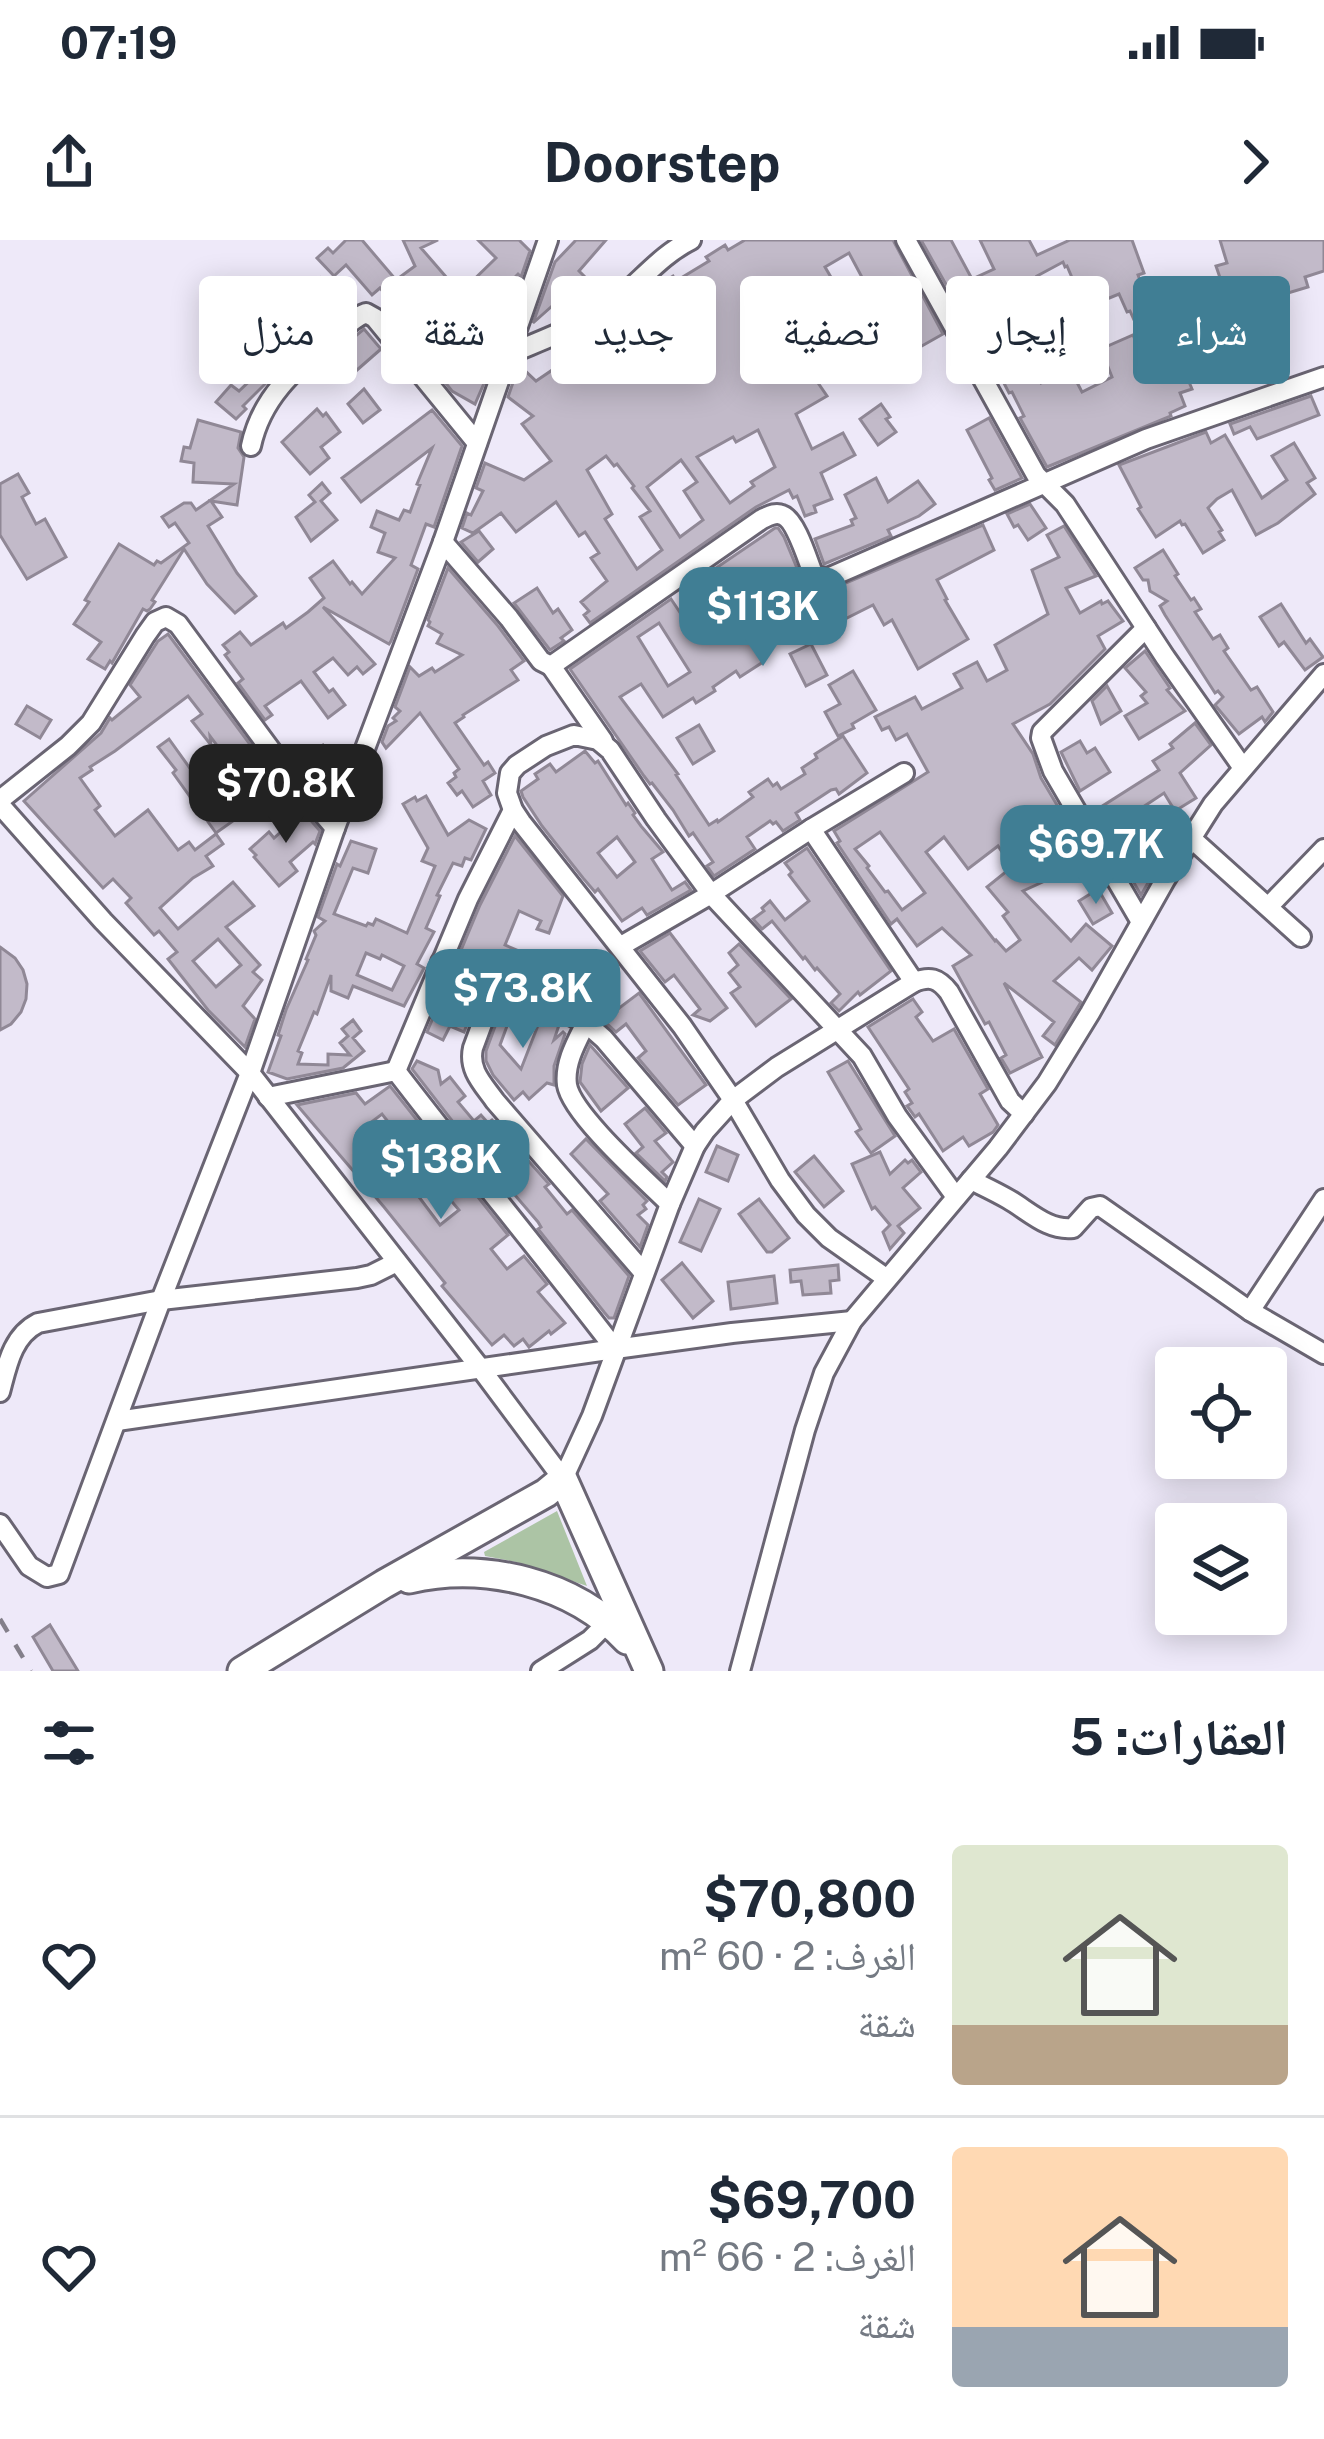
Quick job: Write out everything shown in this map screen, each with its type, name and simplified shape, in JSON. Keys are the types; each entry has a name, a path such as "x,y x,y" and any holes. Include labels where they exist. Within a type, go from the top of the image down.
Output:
{"street":[{"path":"527,299 548,240"},
{"path":"527,346 580,323 618,299 668,252 691,240"},
{"path":"906,240 1043,482 1065,504 1243,768"},
{"path":"251,446 261,413 274,392 309,357 366,313 477,443"},
{"path":"551,666 775,513 792,523 812,571 827,578 1146,439 1324,377"},
{"path":"0,1524 29,1566 47,1577 59,1574 250,1073 497,384"},
{"path":"442,542 541,661 551,666 711,894 862,1056 956,1197"},
{"path":"335,828 286,772 178,623 163,617 145,636 91,723 0,802 103,921 250,1073 481,1369 563,1479 646,1664"},
{"path":"1141,922 1053,771 1041,738 1146,628"},
{"path":"740,1671 805,1430 824,1373 852,1321 1047,1083 1213,804 1324,674"},
{"path":"610,750 598,740 574,735 530,756 508,780 513,810 682,1026 806,1215 829,1238 886,1278"},
{"path":"621,946 904,773"},
{"path":"396,1072 478,876 513,810"},
{"path":"811,829 914,982"},
{"path":"1192,839 1300,938"},
{"path":"1269,907 1324,849"},
{"path":"441,962 586,1023 695,1146"},
{"path":"242,1671 563,1479 592,1416 695,1146 733,1100 777,1067 926,977 943,984 1010,1102 1024,1114"},
{"path":"496,983 472,1048 476,1073 644,1273"},
{"path":"586,1023 571,1056 570,1094 584,1115 670,1204"},
{"path":"268,1097 396,1072"},
{"path":"396,1072 615,1349"},
{"path":"971,1180 1065,1230 1100,1206 1250,1311 1324,1354"},
{"path":"1250,1311 1324,1199"},
{"path":"0,1392 16,1344 25,1330 38,1323 160,1300 357,1278 397,1262"},
{"path":"117,1421 732,1333 852,1321"},
{"path":"384,1584 448,1574 517,1580 548,1588 578,1600 609,1621 646,1664"},
{"path":"541,1671 590,1640 609,1621"}],"green space":[{"path":"557,1511 587,1586 485,1556 484,1552"}],"building":[{"path":"346,240 362,240 393,276 381,276 381,289 372,295 346,265 334,276 317,258 328,248 333,253"},
{"path":"403,240 438,240 421,248 445,276 401,276 415,266"},
{"path":"478,240 519,240 530,251 521,276 477,276 496,258"},
{"path":"576,240 606,240 579,271 584,276 551,276 551,307 533,323 555,262"},
{"path":"745,240 893,240 912,276 861,276 849,253 825,267 830,276 740,276 740,384 819,384 827,396 796,414 812,449 843,433 855,455 821,473 832,499 814,506 816,512 805,516 797,496 793,498 789,490 756,507 590,623 584,615 589,611 581,602 607,581 591,558 599,553 585,532 579,536 556,502 516,532 501,513 473,533 462,528 483,491 476,488 485,463 524,480 551,461 522,424 533,416 508,397 512,384 527,384 527,373 536,381 551,371 551,384 716,384 716,276 684,276 725,245 728,250","holes":["758,430 775,467 730,503 697,457 733,437 736,442","606,456 650,511 640,517 662,550 637,569 605,519 612,514 587,470","681,460 697,482 684,491 703,520 680,537 647,487"]},
{"path":"921,240 951,240 970,276 946,276 946,284"},
{"path":"980,240 1029,240 1037,255 1070,240 1132,240 1144,273 1133,276 1133,318 1119,294 1109,298 1109,276 1071,276 1063,262 1037,276 979,276 994,269"},
{"path":"1220,240 1324,240 1324,271 1305,277 1308,287 1290,292 1290,276 1219,276 1216,266 1227,263"},
{"path":"922,295 943,334 922,346"},
{"path":"364,329 381,349 357,370 357,335"},
{"path":"1133,335 1133,384 1190,384 1192,389 1180,393 1185,406 1171,416 1047,467 1004,384 1078,384 1082,392 1109,384 1109,346"},
{"path":"246,384 264,384 236,419 216,402 231,385 239,391"},
{"path":"446,384 484,384 475,404"},
{"path":"364,389 380,410 363,423 348,404"},
{"path":"1311,396 1319,415 1257,439 1250,427 1234,434 1230,424"},
{"path":"881,404 896,432 878,445 860,419"},
{"path":"317,409 340,432 321,447 329,458 310,474 282,442"},
{"path":"432,410 462,446 434,527 426,524 411,565 418,569 391,641 323,607 375,664 363,674 357,667 348,675 333,658 314,672 345,705 328,718 301,681 265,706 272,715 265,720 238,683 243,679 223,645 240,632 251,645 308,612 324,598 310,578 333,561 362,594 395,558 378,552 385,533 371,527 377,511 399,520 404,510 410,512 432,448 361,502 342,478"},
{"path":"989,418 1022,478 995,490 967,430"},
{"path":"198,420 241,432 238,448 244,457 237,505 211,501 222,517 208,526 256,596 235,613 207,584 184,549 155,602 147,611 143,609 105,669 88,659 101,642 74,624 119,544 154,565 161,563 189,543 175,523 169,527 162,517 184,503 196,510 234,484 193,482 194,463 181,461"},
{"path":"1206,432 1211,443 1225,435 1262,498 1287,480 1272,456 1294,443 1315,478 1307,483 1315,494 1256,535 1232,490 1208,508 1224,540 1203,553 1180,521 1156,537 1119,465"},
{"path":"18,474 29,493 22,497 36,524 45,519 66,557 27,579 0,535 0,484"},
{"path":"876,478 888,502 918,481 935,504 888,530 891,536 824,564 815,539 853,525 851,520 856,518 845,495"},
{"path":"322,483 330,493 321,501 337,520 311,541 296,517 315,502 309,495"},
{"path":"1030,504 1046,528 1028,540 1007,514"},
{"path":"983,525 994,550 937,580 968,639 918,669 892,620 884,625 873,605 814,635 784,582 758,596 745,572 719,588 763,662 740,677 736,671 696,703 693,698 663,717 641,684 620,697 678,774 709,825 753,797 749,792 768,779 781,789 805,774 802,768 817,758 815,754 843,736 867,773 839,794 831,790 796,813 800,820 783,831 770,821 747,837 755,849 714,876 707,866 713,862 693,833 689,836 650,784 570,669 671,599 681,614 701,601 691,585 775,528 784,537 802,580 812,589 827,591","holes":["659,623 690,672 668,686 638,637"]},
{"path":"1064,526 1096,576 1066,588 1080,613 1108,601 1123,621 1098,636 1105,649 1050,704 1013,724 1085,852 1023,891 1071,941 1086,924 1112,946 1092,970 1079,958 1054,981 1081,1002 1055,1045 1043,1036 1054,1022 1004,983 1042,1057 1010,1073 989,1022 985,1024 953,966 971,955 942,928 917,946 897,919 891,924 837,843 834,831 928,772 907,734 896,740 875,717 915,697 922,709 962,688 954,674 977,662 987,681 1007,670 995,645 1048,614 1032,570 1059,557 1047,535","holes":["880,832 925,893 902,910 855,849","944,837 968,869 998,846 1012,867 987,887 1008,912 1003,916 1020,940 1006,951 926,852"]},
{"path":"479,531 493,549 478,562 461,542"},
{"path":"1163,550 1175,576 1201,609 1195,612 1213,639 1220,635 1228,648 1224,651 1273,712 1265,722 1262,717 1239,734 1215,705 1223,697 1215,693 1165,615 1160,606 1167,601 1150,591 1148,580 1135,568"},
{"path":"448,568 524,661 511,670 518,680 455,723 495,773 483,781 491,795 473,807 462,791 457,795 448,783 459,769 420,713 386,748 382,742 400,711 395,707 410,667 419,676 462,655 437,643 442,634 428,626"},
{"path":"537,588 553,613 558,609 572,630 550,650 514,603"},
{"path":"1281,604 1306,643 1310,639 1323,657 1305,670 1284,642 1279,646 1260,617"},
{"path":"168,634 252,747 230,763 192,721 202,714 188,696 80,778 100,806 95,810 115,836 148,810 178,850 189,842 195,850 216,834 223,844 206,856 213,866 160,908 178,929 233,882 254,906 226,927 260,965 253,972 262,980 243,1006 255,1019 245,1047 168,959 177,952 159,931 154,935 126,903 131,898 113,879 103,888 24,801 101,733 110,718 140,697 130,685 158,641","holes":["218,939 241,965 216,987 193,961"]},
{"path":"811,644 827,675 806,686 790,654"},
{"path":"1145,651 1185,711 1139,739 1125,716 1147,703 1141,696 1146,692 1125,668"},
{"path":"853,671 876,710 838,736 825,712 840,704 829,685"},
{"path":"1107,686 1121,711 1101,724 1092,701"},
{"path":"27,706 51,720 40,738 16,724"},
{"path":"1195,723 1211,745 1180,773 1196,798 1175,811 1164,793 1134,813 1160,862 1141,895 1122,862 1130,857 1093,812 1159,770 1153,761 1173,748 1170,744"},
{"path":"699,725 714,751 693,764 677,738"},
{"path":"169,739 189,767 199,760 213,778 215,803 226,796 240,816 216,833 158,747"},
{"path":"1080,741 1087,753 1095,748 1110,772 1080,791 1061,752"},
{"path":"323,745 328,752 337,746 346,760 335,791 326,797 301,759"},
{"path":"585,751 598,761 663,852 652,859 672,890 685,882 691,890 647,915 642,908 622,921 598,889 595,892 583,878 523,797 521,791 538,779 535,774 550,764 556,772","holes":["617,837 635,862 617,877 598,853"]},
{"path":"426,796 448,835 469,820 486,829 471,860 465,858 462,866 453,863 437,895 426,928 434,932 417,964 424,968 404,1006 353,986 348,998 331,991 331,975 298,1051 302,1053 298,1064 328,1065 328,1054 350,1055 340,1043 348,1036 342,1029 353,1020 361,1031 353,1038 364,1051 343,1068 287,1079 268,1072 314,931 325,921 318,917 337,864 340,866 351,841 376,849 368,873 353,868 334,914 366,926 376,919 407,933 435,866 422,861 428,848 403,804 415,797 417,801","holes":["366,953 380,959 382,955 404,966 392,990 357,975"]},
{"path":"294,801 320,831 315,844 290,862 297,871 279,886 250,849 269,832 274,838 294,820 288,814"},
{"path":"515,836 563,896 549,933 537,929 541,921 519,911 505,945 578,976 573,989 566,986 562,996 459,955"},
{"path":"807,848 891,971 839,1011 831,1003 840,994 817,968 803,959 772,921 762,929 753,919 770,901 785,920 809,901 785,863"},
{"path":"1098,889 1112,913 1093,924 1079,901"},
{"path":"670,933 727,1008 710,1021 693,1015 700,1009 674,975 665,982 640,951"},
{"path":"739,944 791,999 756,1026 731,993 740,987 729,973 738,965 729,953"},
{"path":"0,947 15,958 27,984 21,1012 0,1030"},
{"path":"449,980 478,997 464,1032 450,1026 443,1040 427,1032"},
{"path":"639,993 706,1085 678,1105 638,1058 646,1051 626,1024 616,1032 592,1010 609,997 618,1009"},
{"path":"913,999 922,1012 916,1017 933,1041 954,1029 988,1089 980,1094 998,1125 969,1146 963,1137 943,1151 919,1114 915,1117 907,1106 912,1103 905,1092 909,1089 868,1027"},
{"path":"504,1002 559,1025 554,1040 565,1034 554,1066 554,1085 547,1083 529,1099 523,1092 514,1100 493,1075 486,1051","holes":["510,1018 537,1028 521,1069 500,1045"]},
{"path":"590,1045 628,1088 601,1111 580,1082"},
{"path":"417,1061 438,1070 441,1084 450,1077 465,1096 458,1102 474,1121 481,1115 488,1123 492,1120 549,1184 545,1187 567,1214 572,1210 629,1276 614,1318 604,1312 538,1229 538,1222 412,1069"},
{"path":"848,1061 895,1136 871,1153 828,1072"},
{"path":"390,1086 443,1153 425,1167 382,1114 357,1133 408,1192 413,1189 440,1225 459,1210 442,1190 459,1175 474,1192 508,1235 491,1249 507,1269 524,1256 547,1284 538,1292 565,1323 529,1347 523,1339 514,1346 504,1335 492,1345 297,1105 356,1093 365,1104"},
{"path":"645,1108 666,1133 655,1141 673,1162 662,1172 665,1181 636,1153 643,1147 625,1124"},
{"path":"586,1139 647,1201 638,1215 648,1225 640,1247 600,1201 608,1194 571,1154"},
{"path":"717,1146 738,1155 728,1181 706,1172"},
{"path":"880,1152 890,1174 905,1160 912,1160 921,1172 903,1188 920,1208 898,1226 904,1233 890,1249 883,1232 890,1225 872,1209 852,1164"},
{"path":"814,1156 843,1191 824,1207 795,1172"},
{"path":"699,1199 720,1209 701,1251 680,1242"},
{"path":"759,1199 789,1238 772,1252 767,1252 739,1214"},
{"path":"682,1263 713,1301 693,1318 662,1280"},
{"path":"838,1265 839,1280 830,1281 831,1293 803,1295 801,1281 791,1282 790,1270"},
{"path":"774,1276 777,1303 731,1309 728,1282"},
{"path":"50,1625 78,1671 53,1671 33,1637"}],"railway":[{"path":"0,1619 31,1671"}]}
